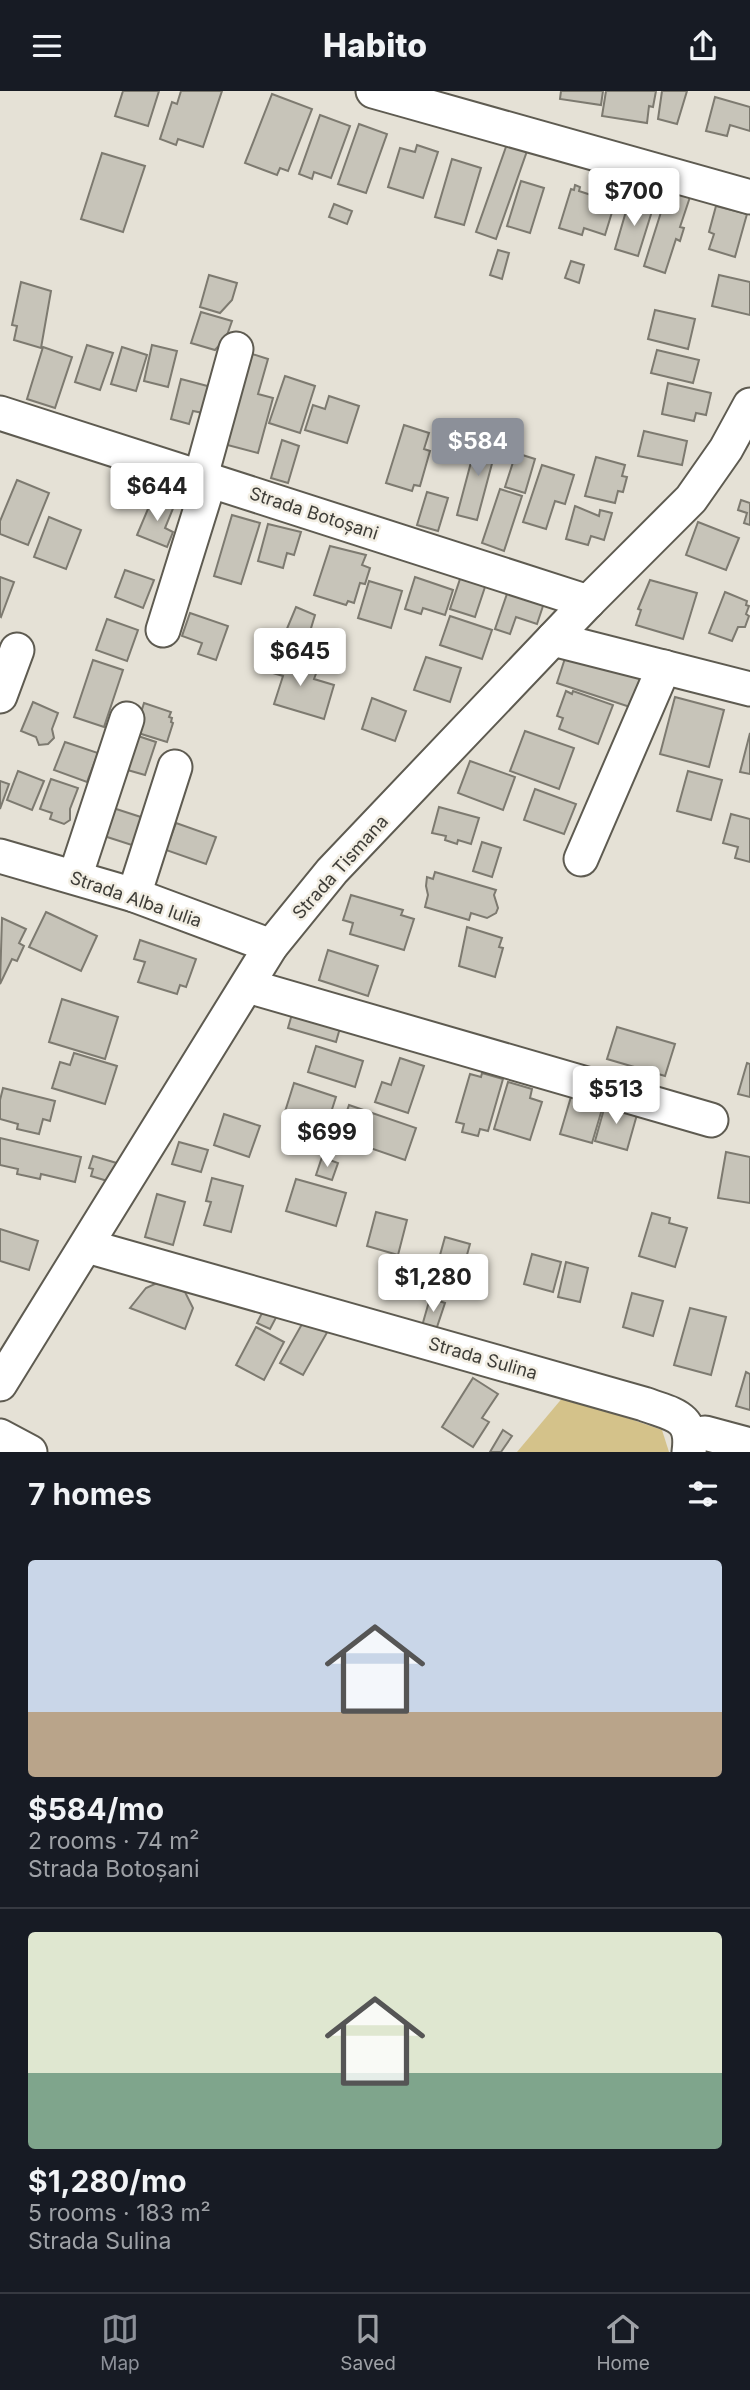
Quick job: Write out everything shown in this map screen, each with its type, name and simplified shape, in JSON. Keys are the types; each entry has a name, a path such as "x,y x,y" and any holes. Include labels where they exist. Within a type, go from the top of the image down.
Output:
{"street":[{"path":"373,91 750,197"},
{"path":"163,630 206,478 236,349"},
{"name":"Strada Tismana","path":"0,1384 271,947 332,871 568,643 588,602 691,499 726,449 750,405"},
{"name":"Strada Botoșani","path":"0,413 588,602"},
{"path":"568,643 750,689"},
{"path":"0,696 17,650"},
{"path":"581,859 664,667"},
{"path":"75,877 127,719"},
{"path":"134,895 175,767"},
{"name":"Strada Alba Iulia","path":"0,856 134,895 271,947"},
{"path":"248,986 711,1120"},
{"name":"Strada Sulina","path":"87,1246 644,1404 677,1417 688,1426 690,1444"},
{"path":"690,1444 705,1433 750,1445"},
{"path":"0,1436 30,1452"}],"shaded area":[{"path":"564,1396 662,1430 669,1452 517,1452"}],"building":[{"path":"123,91 159,91 148,126 115,116"},
{"path":"181,91 222,91 203,147 178,139 176,145 160,139 172,102 177,104"},
{"path":"561,91 603,91 601,105 560,99"},
{"path":"606,91 656,91 653,107 649,106 647,123 602,116"},
{"path":"662,91 687,91 677,124 658,119"},
{"path":"272,94 312,109 288,171 280,168 277,175 245,163"},
{"path":"715,97 750,107 750,131 730,125 727,136 706,131"},
{"path":"320,115 350,126 331,178 314,172 312,179 299,174"},
{"path":"359,124 387,134 366,193 338,184"},
{"path":"507,144 527,151 496,239 476,232"},
{"path":"417,145 438,152 423,198 388,187 400,148 415,152"},
{"path":"102,153 145,166 123,232 81,219"},
{"path":"452,159 481,168 464,225 435,217"},
{"path":"521,181 544,188 530,233 507,226"},
{"path":"575,185 580,187 579,191 594,196 596,190 617,196 605,235 584,228 582,235 559,228 571,189 574,190"},
{"path":"668,190 690,197 680,227 684,228 680,241 676,239 665,273 644,266"},
{"path":"629,201 653,208 638,256 615,249"},
{"path":"334,204 352,211 347,224 329,217"},
{"path":"716,206 747,214 735,257 709,249 714,234 709,232"},
{"path":"498,250 509,253 502,279 490,275"},
{"path":"571,261 584,265 579,283 565,278"},
{"path":"209,275 237,283 232,300 220,313 200,307"},
{"path":"719,275 750,282 750,315 712,306"},
{"path":"21,282 51,291 41,348 14,340 17,326 12,325"},
{"path":"655,310 695,319 688,349 648,339"},
{"path":"201,312 232,321 226,338 215,350 191,343"},
{"path":"87,345 113,353 100,390 75,382"},
{"path":"152,345 177,351 168,387 144,381"},
{"path":"43,347 72,357 55,408 27,399"},
{"path":"122,347 147,355 136,391 111,384"},
{"path":"657,350 699,360 693,383 651,373"},
{"path":"246,352 268,359 258,394 273,398 258,453 220,443"},
{"path":"285,376 315,386 300,433 269,423"},
{"path":"181,379 215,388 208,414 193,411 189,424 171,419"},
{"path":"668,383 711,393 706,415 696,413 694,421 662,414"},
{"path":"329,396 359,406 347,443 305,430 313,405 325,409"},
{"path":"404,425 429,433 424,449 430,451 420,486 414,485 412,491 386,483"},
{"path":"644,431 687,441 682,465 638,456"},
{"path":"478,436 498,441 477,520 457,515"},
{"path":"282,440 299,446 288,483 271,478"},
{"path":"516,453 535,459 525,493 505,487"},
{"path":"596,457 625,465 622,476 627,477 623,492 618,491 615,503 585,496"},
{"path":"542,465 574,475 565,504 555,501 546,529 523,522"},
{"path":"17,480 49,493 28,545 0,534 0,521"},
{"path":"500,489 522,496 504,551 482,543"},
{"path":"427,492 448,498 438,531 417,525"},
{"path":"153,497 174,506 165,528 173,532 167,547 137,535"},
{"path":"741,500 750,503 750,525 744,523 747,513 738,510"},
{"path":"575,506 599,516 600,510 612,513 604,540 591,536 588,545 566,539"},
{"path":"232,515 260,523 241,584 214,576"},
{"path":"49,517 81,530 66,569 34,557"},
{"path":"698,522 739,538 726,570 686,555"},
{"path":"268,524 301,532 294,555 287,553 283,568 258,561"},
{"path":"330,546 366,555 362,565 370,568 365,584 360,583 354,603 348,601 346,605 314,595"},
{"path":"125,570 154,580 143,608 115,597"},
{"path":"461,576 486,584 475,617 450,609"},
{"path":"0,577 14,582 1,617 0,616"},
{"path":"415,577 453,590 445,615 423,608 421,614 405,609"},
{"path":"650,580 697,593 683,639 636,625 641,610 638,609"},
{"path":"369,581 402,591 391,628 358,618"},
{"path":"511,582 547,594 537,624 516,617 510,634 495,629"},
{"path":"725,592 747,601 746,605 749,606 745,627 738,627 732,641 709,633"},
{"path":"296,607 315,615 308,638 306,637 300,651 281,643"},
{"path":"190,613 228,626 216,660 198,654 202,643 182,636"},
{"path":"450,616 492,630 482,659 440,645"},
{"path":"107,619 138,630 127,661 96,650"},
{"path":"568,649 644,674 633,708 557,683"},
{"path":"268,656 317,671 314,679 334,685 324,719 274,704 283,676 263,670"},
{"path":"426,657 461,668 450,702 414,690"},
{"path":"93,660 123,670 104,727 74,717"},
{"path":"566,691 613,705 598,744 559,729 563,718 557,716"},
{"path":"675,697 724,710 709,767 660,754"},
{"path":"372,698 406,711 395,741 362,729"},
{"path":"33,702 58,713 52,729 54,738 48,744 39,745 36,737 21,731"},
{"path":"144,703 171,712 169,717 173,723 167,742 135,732"},
{"path":"525,731 574,748 559,789 510,771"},
{"path":"750,733 750,774 740,772"},
{"path":"135,735 156,742 145,775 124,769"},
{"path":"65,742 98,753 87,782 54,770"},
{"path":"470,761 515,777 503,810 458,793"},
{"path":"18,771 44,781 32,810 7,800"},
{"path":"688,771 722,780 711,820 677,811"},
{"path":"51,779 78,788 70,809 70,820 64,824 50,819 52,813 40,809"},
{"path":"0,781 9,784 0,809"},
{"path":"535,789 576,804 564,834 524,820"},
{"path":"110,807 147,819 138,847 101,835"},
{"path":"439,807 479,818 471,844 458,840 457,844 445,840 446,836 432,833"},
{"path":"731,814 750,819 750,862 735,858 738,847 723,843"},
{"path":"176,823 216,837 206,864 166,850"},
{"path":"482,842 501,848 492,877 473,871"},
{"path":"435,872 496,890 496,913 487,918 471,913 469,920 425,907 428,895 427,877 433,879"},
{"path":"351,895 403,910 401,915 414,919 404,950 350,934 353,923 343,920"},
{"path":"46,912 97,936 81,971 29,947"},
{"path":"2,918 26,929 19,943 24,946 17,961 12,959 0,984"},
{"path":"467,927 502,938 499,947 503,948 495,977 459,966"},
{"path":"140,940 196,959 186,987 180,985 177,994 138,982 145,962 134,959"},
{"path":"328,950 378,966 368,996 319,980"},
{"path":"62,999 118,1017 105,1059 49,1042"},
{"path":"296,1000 344,1014 336,1042 288,1028"},
{"path":"617,1027 675,1044 665,1076 607,1059"},
{"path":"316,1046 363,1061 355,1087 308,1072"},
{"path":"74,1053 117,1066 105,1104 52,1088 60,1062 70,1065"},
{"path":"400,1058 424,1066 408,1113 375,1102 382,1082 391,1085"},
{"path":"747,1063 750,1064 750,1097 738,1094"},
{"path":"482,1073 503,1079 488,1131 480,1129 478,1136 462,1132 464,1124 456,1122 470,1074 481,1077"},
{"path":"508,1082 532,1089 530,1098 542,1102 530,1140 494,1129"},
{"path":"294,1083 336,1097 325,1131 283,1118"},
{"path":"3,1088 55,1101 50,1121 43,1119 39,1134 17,1129 18,1124 0,1119"},
{"path":"573,1090 605,1099 592,1143 560,1134"},
{"path":"606,1102 638,1111 627,1150 595,1141"},
{"path":"349,1105 416,1128 405,1160 338,1137"},
{"path":"224,1114 260,1126 249,1157 214,1145"},
{"path":"0,1138 81,1157 75,1182 41,1174 40,1179 17,1174 18,1169 0,1165"},
{"path":"179,1142 208,1150 201,1172 172,1164"},
{"path":"726,1152 750,1157 750,1203 718,1198"},
{"path":"93,1156 120,1164 114,1183 91,1176 93,1169 89,1168"},
{"path":"322,1157 338,1163 332,1180 316,1175"},
{"path":"212,1178 243,1186 231,1232 204,1225 211,1202 206,1201"},
{"path":"296,1179 346,1193 336,1226 286,1211"},
{"path":"157,1194 185,1202 173,1245 145,1237"},
{"path":"376,1212 407,1220 398,1255 367,1246"},
{"path":"652,1213 670,1218 669,1223 687,1228 675,1267 639,1256"},
{"path":"0,1229 38,1241 29,1270 0,1261"},
{"path":"445,1237 470,1244 457,1291 432,1284"},
{"path":"532,1254 561,1262 553,1292 524,1284"},
{"path":"566,1262 588,1268 580,1302 558,1297"},
{"path":"159,1282 185,1292 193,1308 185,1329 130,1308 146,1288"},
{"path":"632,1293 663,1301 653,1336 623,1327"},
{"path":"430,1298 445,1303 436,1330 422,1326"},
{"path":"267,1303 280,1310 270,1329 257,1323"},
{"path":"690,1308 726,1317 711,1375 674,1365"},
{"path":"306,1317 329,1329 303,1375 280,1363"},
{"path":"256,1327 284,1342 264,1380 236,1365"},
{"path":"746,1372 750,1374 750,1410 736,1406"},
{"path":"473,1378 498,1394 482,1418 489,1422 473,1447 442,1427"},
{"path":"503,1430 512,1436 501,1452 490,1452"}]}
